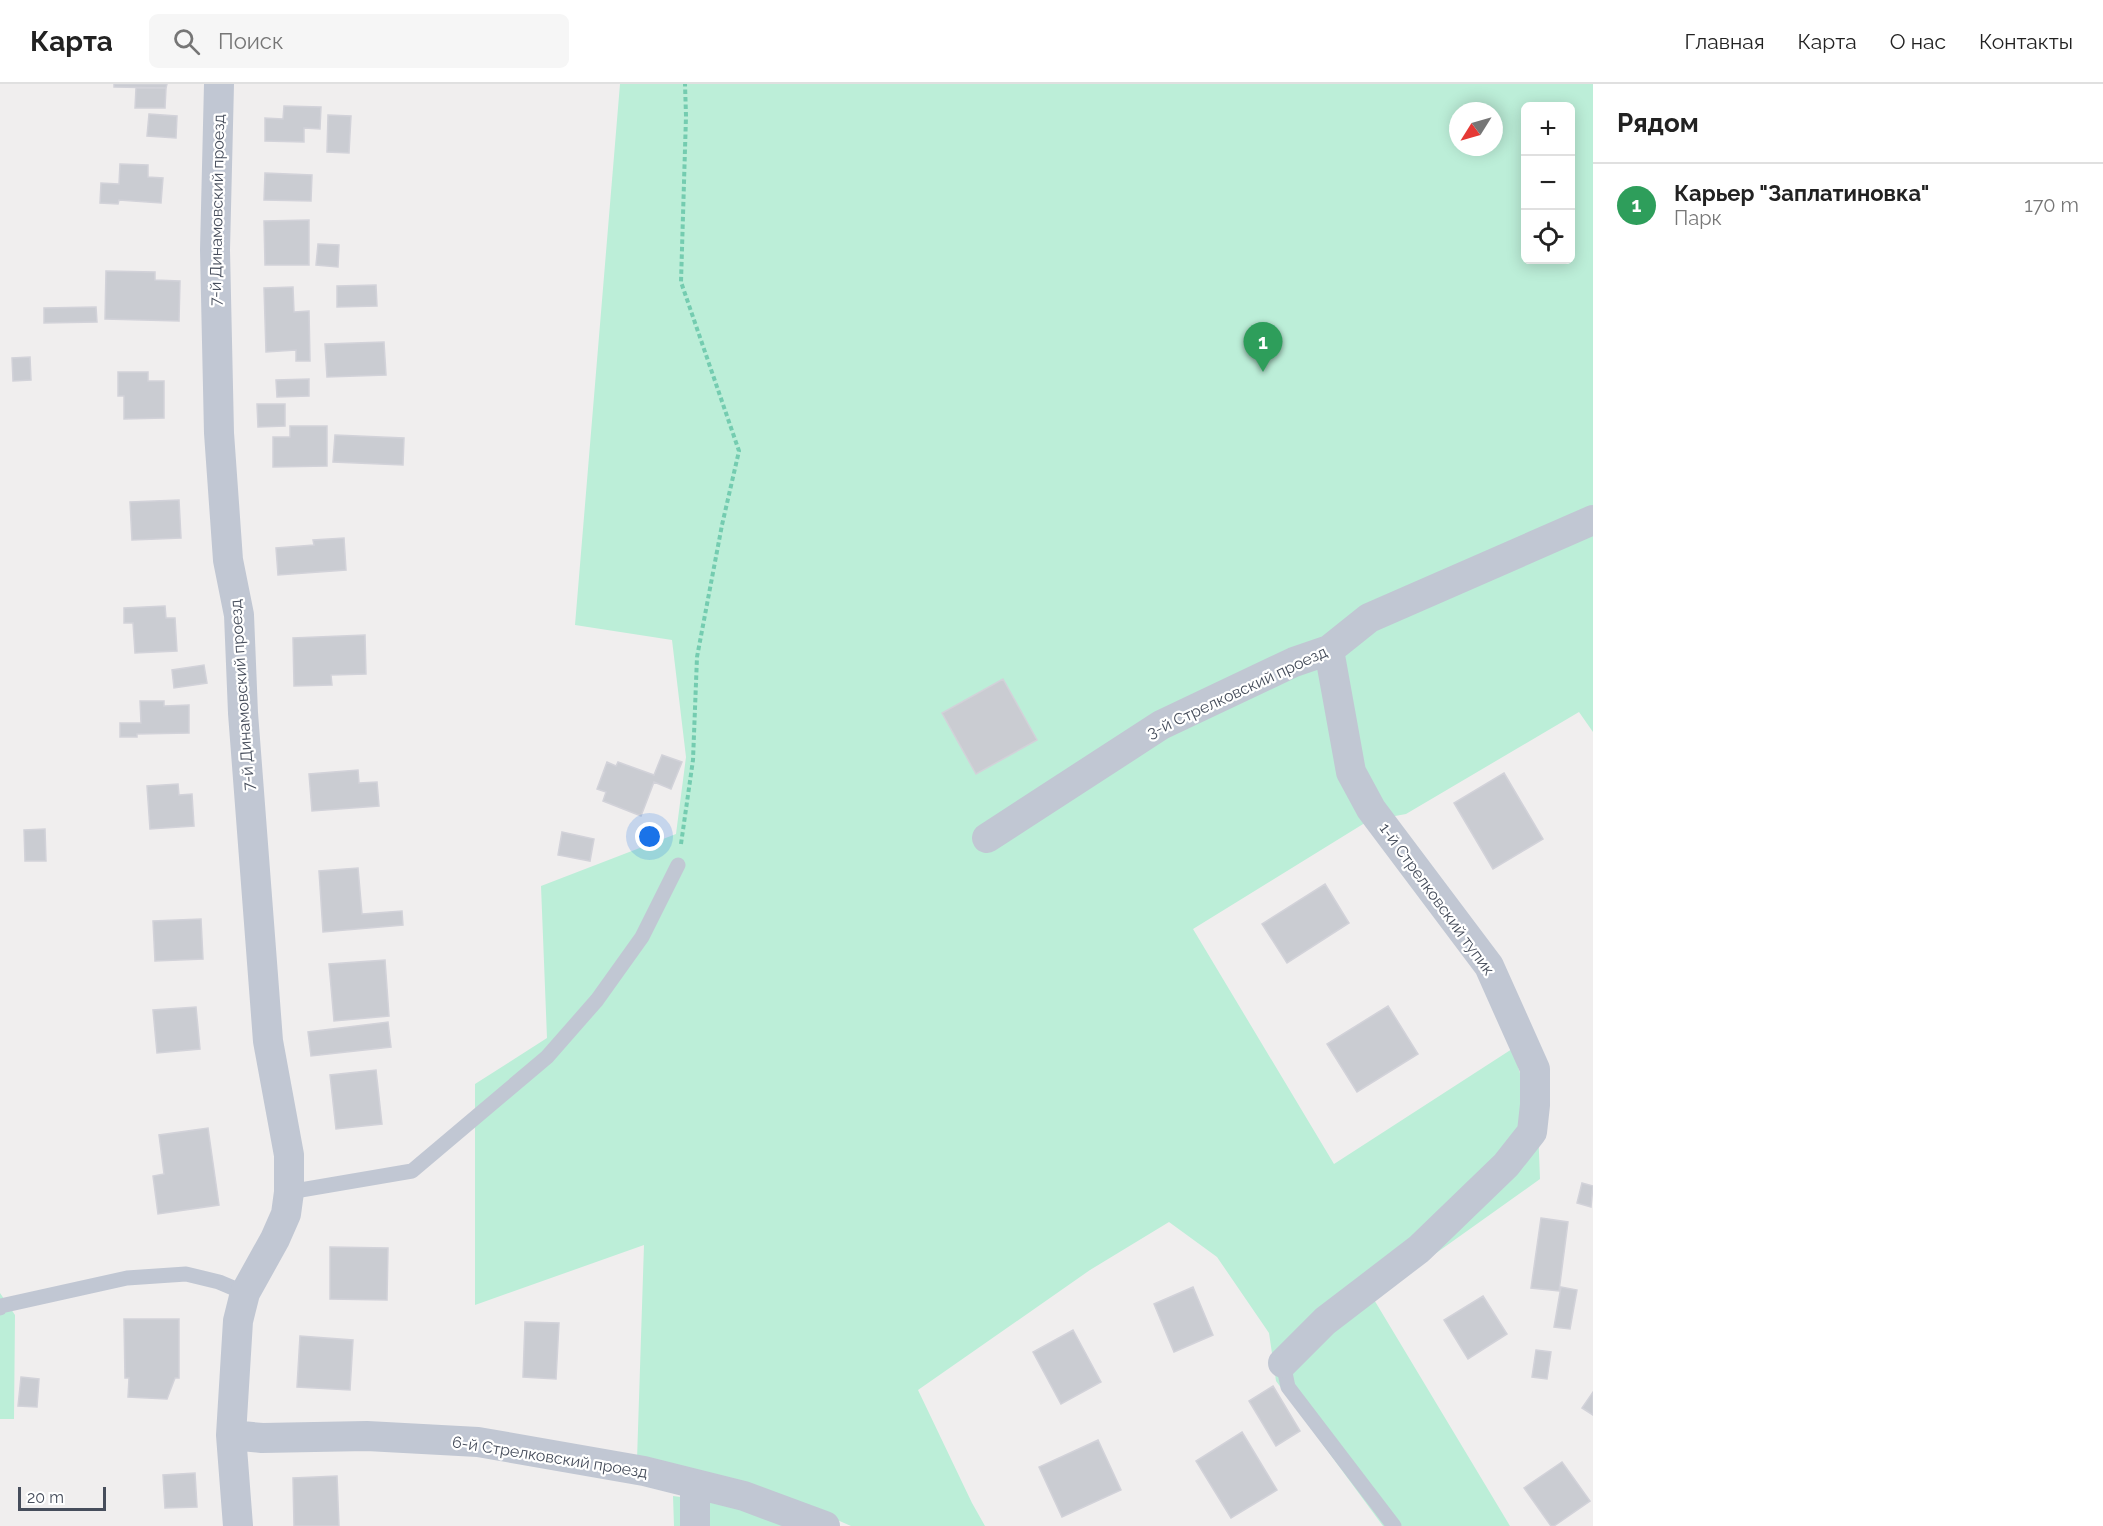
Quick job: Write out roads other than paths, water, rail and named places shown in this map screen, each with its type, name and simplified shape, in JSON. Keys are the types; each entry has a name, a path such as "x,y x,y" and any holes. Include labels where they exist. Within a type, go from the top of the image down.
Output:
{"street":[{"name":"7-й Динамовский проезд","path":"219,84 214,250 219,433 228,560 239,615 243,713 268,1041 289,1155 289,1192 286,1214 275,1239 244,1293 238,1321 231,1435 238,1526"},
{"name":"3-й Стрелковский проезд","path":"987,838 1161,725 1294,662 1329,650 1369,618 1593,520"},
{"name":"1-й Стрелковский тупик","path":"1282,1363 1325,1321 1419,1249 1506,1165 1532,1132 1535,1105 1534,1069 1489,966 1371,809 1352,772 1329,650"},
{"name":"6-й Стрелковский проезд","path":"231,1435 262,1438 367,1436 478,1442 644,1471 744,1496 825,1526"},
{"path":"694,1484 695,1526"}],"lane":[{"path":"289,1192 412,1171 547,1057 597,1000 642,937 678,865"},
{"path":"0,1307 128,1278 186,1274 219,1282 244,1293"},
{"path":"1282,1363 1288,1387 1394,1526"}],"place":[{"name":"Карьер \"Заплатиновка\"","path":"1263,372"}]}
